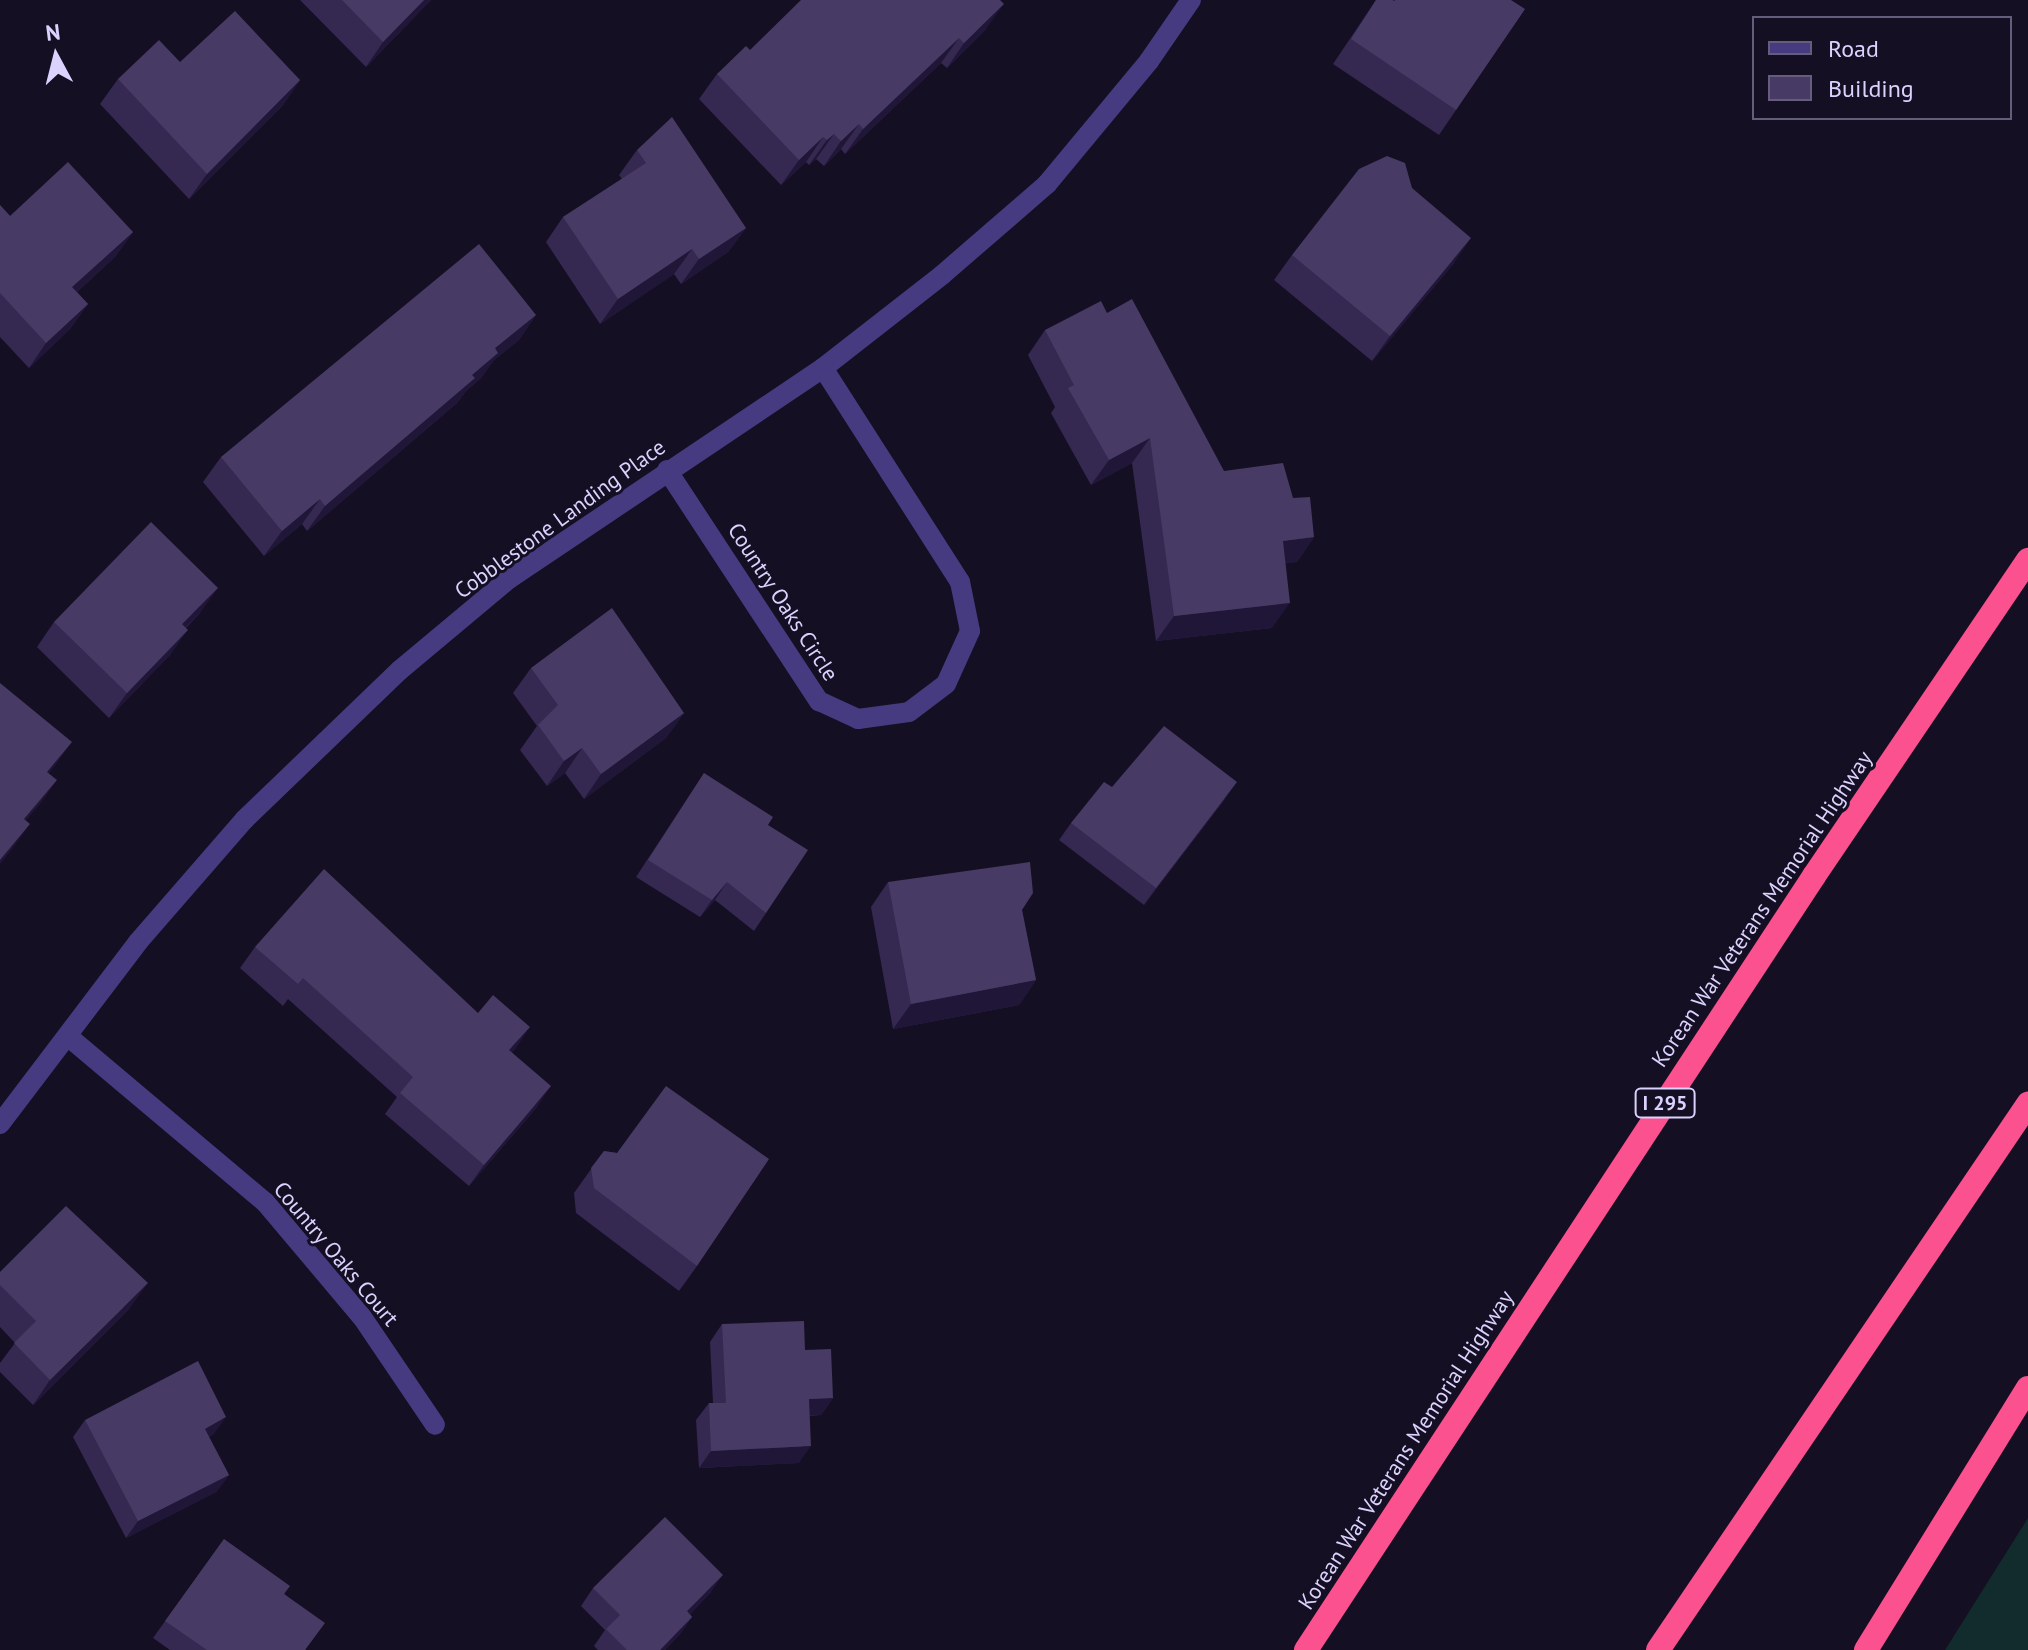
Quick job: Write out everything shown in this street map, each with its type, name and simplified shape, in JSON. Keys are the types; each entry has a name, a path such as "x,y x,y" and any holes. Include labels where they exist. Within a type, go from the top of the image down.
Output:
{"highway":[{"name":"Korean War Veterans Memorial Highway","path":"1306,1650 1814,876 2028,560"},
{"path":"1658,1650 2028,1104"},
{"path":"1866,1650 2028,1388"}],"street":[{"name":"Cobblestone Landing Place","path":"0,1124 70,1038 138,942 244,820 389,681 509,579 823,368 1047,184 1149,61 1191,0"},
{"name":"Country Oaks Circle","path":"667,470 819,701 858,719 909,712 946,684 970,631 960,582 823,368"},
{"name":"Country Oaks Court","path":"70,1038 265,1202 362,1317 435,1425"}],"green space":[{"path":"2028,1518 2028,1650 1945,1650"}],"building":[{"path":"342,0 424,0 383,42"},
{"path":"801,0 1000,0 1004,4 964,43 959,38 863,129 859,124 841,141 834,134 827,140 823,137 799,160 717,74 746,46 750,50"},
{"path":"1376,0 1511,0 1525,9 1456,110 1351,39"},
{"path":"235,11 300,80 207,174 118,79 159,40 180,62"},
{"path":"672,117 746,228 699,259 692,249 618,299 563,217 646,163 637,150"},
{"path":"1387,156 1405,163 1412,188 1471,238 1390,336 1292,255 1359,169"},
{"path":"68,162 133,232 72,287 88,304 46,343 0,293 0,205 10,216"},
{"path":"479,244 536,315 495,348 498,353 472,375 475,378 325,506 320,499 282,531 221,457"},
{"path":"1132,299 1224,471 1283,463 1293,498 1310,497 1314,537 1283,541 1290,603 1174,616 1150,438 1109,460 1068,388 1074,385 1045,330 1101,301 1107,313"},
{"path":"151,522 218,588 182,624 188,630 127,693 54,622"},
{"path":"612,608 684,713 601,774 582,748 564,761 538,725 558,705 531,668"},
{"path":"0,683 72,742 47,772 57,780 24,819 30,824 0,860"},
{"path":"1164,726 1237,782 1156,888 1071,823 1104,782 1112,787"},
{"path":"704,773 773,817 768,825 808,850 766,913 727,882 712,900 648,860"},
{"path":"1030,862 1033,893 1022,910 1036,980 911,1004 888,882"},
{"path":"324,869 478,1013 493,995 530,1027 509,1050 551,1086 484,1165 400,1093 413,1077 303,978 298,984 255,947"},
{"path":"666,1086 769,1159 697,1266 594,1188 591,1168 604,1151 617,1153"},
{"path":"66,1206 148,1283 50,1380 14,1343 36,1321 0,1285 0,1272"},
{"path":"804,1321 805,1350 831,1349 833,1398 809,1399 811,1446 711,1451 709,1403 726,1403 722,1324"},
{"path":"198,1361 226,1417 205,1429 229,1475 138,1521 85,1420"},
{"path":"665,1517 723,1575 687,1611 692,1617 660,1650 627,1650 606,1629 620,1615 593,1588"},
{"path":"224,1539 290,1586 284,1594 325,1623 305,1650 207,1650 165,1621"}]}
